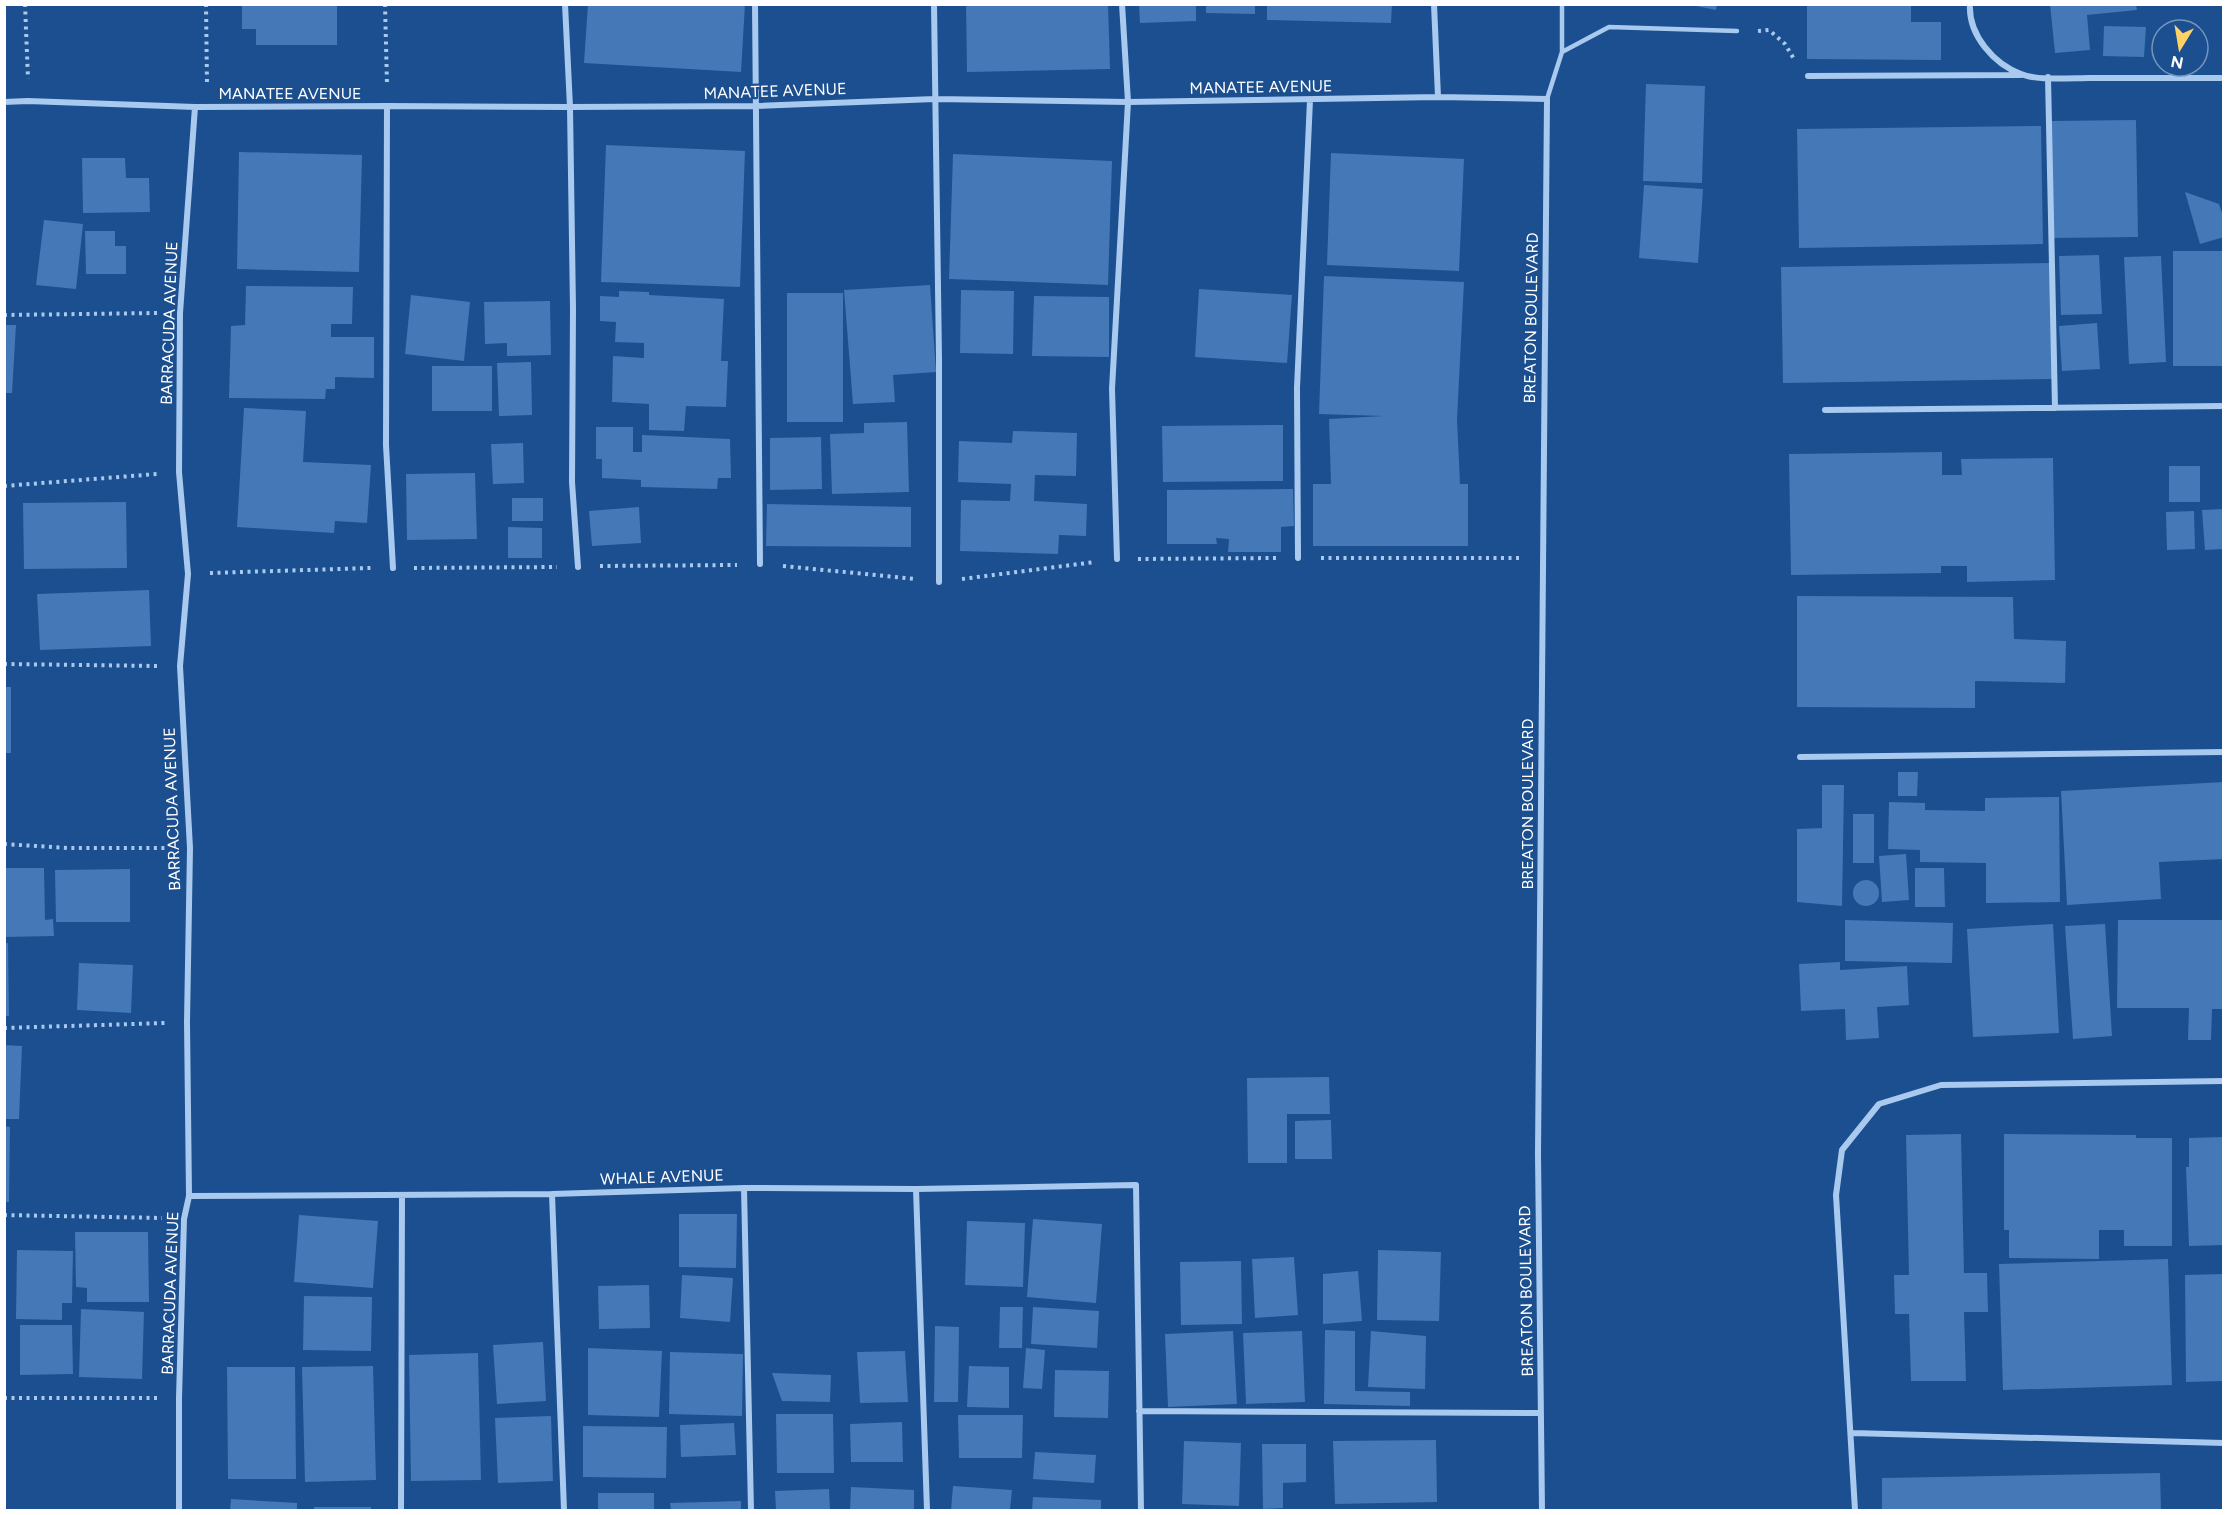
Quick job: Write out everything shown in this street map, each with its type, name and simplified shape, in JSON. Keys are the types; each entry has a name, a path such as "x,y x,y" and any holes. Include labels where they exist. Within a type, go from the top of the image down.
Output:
{"street":[{"path":"565,4 570,107 573,309 572,482 578,567"},
{"path":"755,4 760,564"},
{"path":"934,4 939,582"},
{"path":"1117,559 1112,389 1128,102 1122,4"},
{"path":"1434,4 1438,97"},
{"path":"1970,4 1969,11 1977,37 1995,60 2022,75"},
{"path":"1808,76 2022,75 2223,78"},
{"path":"2048,77 2055,408"},
{"name":"MANATEE AVENUE","path":"4,102 195,107 570,107 756,106 935,99 1128,102 1438,97 1547,99"},
{"name":"BREATON BOULEVARD","path":"1542,1510 1538,1154 1547,99"},
{"path":"1298,558 1297,388 1310,100"},
{"path":"387,106 386,445 393,568"},
{"name":"BARRACUDA AVENUE","path":"179,1510 179,1398 184,1219 189,1196 187,1022 190,848 180,666 188,574 179,472 180,313 195,107"},
{"path":"1825,410 2223,406"},
{"path":"1800,757 2223,752"},
{"path":"1855,1510 1836,1195 1842,1150 1879,1104 1941,1085 2223,1081"},
{"name":"WHALE AVENUE","path":"189,1196 552,1194 744,1188 916,1189 1136,1185 1139,1411"},
{"path":"744,1188 751,1510"},
{"path":"916,1189 927,1510"},
{"path":"552,1194 564,1510"},
{"path":"401,1510 402,1195"},
{"path":"1141,1510 1139,1411 1541,1413"},
{"path":"1852,1433 2223,1443"}],"lane":[{"path":"1547,99 1562,52 1562,4"},
{"path":"1562,52 1609,27 1737,31"}],"path":[{"path":"25,4 28,101"},
{"path":"206,4 207,106"},
{"path":"385,4 387,106"},
{"path":"1737,31 1769,30 1785,44 1797,64 1808,76"},
{"path":"4,315 180,313"},
{"path":"4,486 179,472"},
{"path":"188,574 393,568 760,564 939,582 1117,559 1542,559"},
{"path":"4,664 180,666"},
{"path":"4,844 68,848 190,848"},
{"path":"4,1028 187,1022"},
{"path":"4,1215 184,1219"},
{"path":"4,1398 179,1398"}],"building":[{"path":"242,4 337,4 337,45 256,45 256,29 242,29"},
{"path":"588,4 745,4 741,72 584,63"},
{"path":"966,4 1108,4 1110,69 967,72"},
{"path":"1139,4 1196,4 1196,21 1140,23"},
{"path":"1206,4 1255,4 1255,14 1206,13"},
{"path":"1267,4 1392,4 1391,23 1267,20"},
{"path":"1686,4 1717,4 1716,10"},
{"path":"1807,4 1911,4 1911,22 1941,22 1941,60 1807,59"},
{"path":"2050,4 2136,4 2137,10 2087,15 2090,50 2055,53"},
{"path":"2104,26 2146,27 2144,57 2103,56"},
{"path":"1646,84 1705,86 1702,183 1643,181"},
{"path":"2136,120 2138,237 2053,238 2051,121"},
{"path":"2041,126 2043,244 1799,248 1797,129"},
{"path":"606,145 745,151 740,287 601,282"},
{"path":"239,152 362,155 359,272 237,269"},
{"path":"1331,153 1464,159 1459,271 1327,265"},
{"path":"953,154 1112,161 1108,285 949,279"},
{"path":"82,158 125,158 126,178 149,178 150,212 83,213"},
{"path":"1644,185 1703,189 1698,263 1639,258"},
{"path":"2185,192 2219,204 2224,219 2224,237 2200,244"},
{"path":"44,220 83,224 76,289 36,285"},
{"path":"85,231 115,231 115,246 126,246 126,274 86,274"},
{"path":"2173,251 2224,251 2224,366 2173,366"},
{"path":"2099,255 2102,314 2061,315 2059,256"},
{"path":"2161,256 2166,362 2129,364 2124,257"},
{"path":"2051,263 2053,379 1783,383 1781,267"},
{"path":"1324,276 1464,282 1457,419 1460,484 1468,484 1468,546 1313,546 1313,484 1331,484 1329,419 1383,416 1319,414"},
{"path":"930,285 936,372 893,375 895,402 853,404 844,290"},
{"path":"246,286 353,287 352,324 331,324 331,337 374,337 374,378 335,377 335,389 326,389 325,399 229,398 231,326 245,325"},
{"path":"1199,289 1292,295 1287,363 1195,357"},
{"path":"961,290 1014,291 1013,354 960,353"},
{"path":"619,291 724,299 721,361 728,361 726,407 686,406 684,431 649,430 649,404 612,402 613,356 644,358 644,343 615,342 616,322 600,321 600,296 619,297"},
{"path":"787,293 843,293 843,422 787,422"},
{"path":"411,295 470,302 464,361 405,354"},
{"path":"1034,296 1109,297 1109,357 1032,356"},
{"path":"550,301 551,355 507,356 507,343 485,344 484,302"},
{"path":"2097,323 2100,369 2062,371 2059,326"},
{"path":"4,325 16,325 12,393 4,393"},
{"path":"531,362 532,415 499,416 497,363"},
{"path":"432,366 492,366 492,411 432,411"},
{"path":"244,408 306,411 303,462 371,465 367,523 335,521 334,533 237,527"},
{"path":"907,422 909,492 832,494 830,434 864,433 864,423"},
{"path":"1283,425 1283,481 1163,482 1162,426"},
{"path":"596,427 633,427 633,452 642,452 642,435 730,439 731,478 718,478 717,489 641,487 641,480 602,478 602,459 596,459"},
{"path":"1013,431 1077,433 1076,476 1035,475 1034,501 1087,504 1086,536 1059,535 1058,554 960,551 961,500 1010,501 1011,484 958,482 959,441 1012,443"},
{"path":"821,437 822,489 770,490 770,438"},
{"path":"523,443 524,483 493,484 491,444"},
{"path":"1942,452 1942,475 1962,475 1961,459 2053,458 2055,580 1967,582 1967,566 1941,566 1941,573 1791,575 1789,454"},
{"path":"2169,466 2200,466 2200,502 2169,502"},
{"path":"475,473 477,539 407,540 406,474"},
{"path":"1293,489 1294,526 1281,527 1281,552 1228,552 1229,539 1216,538 1217,544 1167,544 1167,490"},
{"path":"512,498 543,498 543,521 512,521"},
{"path":"126,502 127,568 24,569 23,503"},
{"path":"767,504 911,507 911,547 766,546"},
{"path":"639,507 641,543 592,546 589,511"},
{"path":"2224,509 2224,549 2205,550 2202,510"},
{"path":"2194,511 2195,549 2167,550 2166,512"},
{"path":"508,527 542,528 542,558 508,558"},
{"path":"149,590 151,646 40,650 37,594"},
{"path":"1797,596 2013,597 2014,639 2066,641 2065,683 1975,681 1975,708 1797,707"},
{"path":"4,687 11,687 11,753 4,753"},
{"path":"1898,772 1918,772 1917,796 1898,796"},
{"path":"2224,782 2224,859 2159,862 2161,899 2067,905 2061,791"},
{"path":"1822,785 1844,785 1842,906 1797,902 1797,829 1822,828"},
{"path":"2059,797 2060,902 1986,903 1986,863 1920,862 1920,850 1888,849 1889,802 1925,803 1925,810 1985,811 1985,798"},
{"path":"1853,814 1874,814 1874,863 1853,863"},
{"path":"1906,854 1909,900 1882,902 1879,856"},
{"path":"4,868 44,868 45,920 53,919 54,936 4,937"},
{"path":"1915,868 1944,868 1945,907 1915,907"},
{"path":"130,869 130,922 56,922 55,870"},
{"path":"1866,880 1875,884 1879,893 1875,902 1866,906 1857,902 1853,893 1857,884"},
{"path":"1845,920 1953,923 1952,963 1845,961"},
{"path":"2118,920 2224,920 2224,1009 2212,1009 2211,1040 2188,1040 2189,1008 2117,1008"},
{"path":"2053,924 2059,1033 1973,1037 1967,929"},
{"path":"2105,924 2112,1036 2073,1039 2065,926"},
{"path":"4,943 8,943 9,1016 4,1016"},
{"path":"1840,962 1840,970 1907,966 1909,1005 1877,1007 1879,1038 1846,1040 1845,1009 1801,1011 1799,964"},
{"path":"79,963 133,965 131,1013 77,1010"},
{"path":"4,1045 22,1046 19,1119 4,1119"},
{"path":"1329,1077 1330,1114 1287,1114 1287,1163 1248,1163 1247,1078"},
{"path":"1331,1120 1332,1159 1295,1159 1295,1121"},
{"path":"4,1126 10,1127 9,1202 4,1202"},
{"path":"1961,1134 1964,1273 1987,1273 1988,1312 1964,1312 1966,1381 1911,1381 1909,1314 1895,1314 1894,1275 1909,1275 1906,1135"},
{"path":"2004,1134 2136,1135 2136,1138 2172,1138 2172,1246 2124,1246 2124,1230 2099,1230 2099,1259 2009,1258 2009,1230 2004,1230"},
{"path":"2224,1137 2224,1245 2189,1246 2186,1167 2189,1167 2189,1138"},
{"path":"679,1214 737,1214 736,1268 679,1267"},
{"path":"299,1215 378,1221 373,1288 294,1282"},
{"path":"1033,1219 1102,1224 1096,1303 1027,1297"},
{"path":"967,1221 1025,1223 1023,1287 965,1285"},
{"path":"75,1232 148,1232 149,1302 87,1302 87,1288 76,1287"},
{"path":"17,1250 73,1251 72,1303 62,1303 62,1320 16,1319"},
{"path":"1378,1250 1441,1252 1439,1321 1377,1320"},
{"path":"1294,1257 1298,1315 1255,1318 1252,1259"},
{"path":"2168,1259 2172,1385 2003,1390 1999,1264"},
{"path":"1241,1261 1242,1324 1181,1325 1180,1262"},
{"path":"1358,1271 1362,1321 1323,1324 1323,1274"},
{"path":"2224,1274 2224,1381 2186,1382 2185,1275"},
{"path":"682,1275 733,1278 730,1322 680,1318"},
{"path":"649,1285 650,1328 599,1329 598,1286"},
{"path":"304,1296 372,1297 371,1351 303,1350"},
{"path":"1000,1307 1023,1307 1022,1348 999,1348"},
{"path":"1033,1307 1099,1311 1097,1348 1031,1344"},
{"path":"81,1309 144,1312 142,1379 79,1377"},
{"path":"20,1325 72,1325 73,1374 20,1375"},
{"path":"935,1326 959,1327 958,1402 934,1402"},
{"path":"1325,1330 1355,1331 1355,1391 1410,1392 1410,1406 1324,1404"},
{"path":"1233,1331 1237,1404 1168,1407 1165,1334"},
{"path":"1302,1331 1305,1402 1246,1404 1243,1333"},
{"path":"1371,1331 1426,1336 1425,1389 1368,1387"},
{"path":"543,1342 546,1401 497,1404 493,1345"},
{"path":"588,1348 662,1351 659,1417 588,1415"},
{"path":"1026,1348 1045,1350 1042,1389 1023,1388"},
{"path":"905,1351 908,1402 860,1403 857,1352"},
{"path":"670,1352 743,1354 742,1416 669,1414"},
{"path":"478,1353 481,1480 411,1481 409,1355"},
{"path":"373,1366 376,1480 305,1482 302,1367"},
{"path":"969,1366 1009,1367 1009,1408 967,1407"},
{"path":"227,1367 295,1367 296,1479 228,1479"},
{"path":"1055,1370 1109,1371 1108,1418 1054,1417"},
{"path":"772,1373 831,1375 830,1402 782,1401"},
{"path":"776,1414 833,1414 834,1473 777,1473"},
{"path":"958,1415 1023,1415 1022,1458 959,1458"},
{"path":"551,1416 553,1481 498,1483 495,1418"},
{"path":"902,1422 903,1462 851,1462 850,1424"},
{"path":"734,1423 736,1455 681,1457 680,1425"},
{"path":"583,1426 667,1427 666,1478 583,1477"},
{"path":"1436,1440 1437,1502 1335,1504 1333,1441"},
{"path":"1184,1441 1241,1443 1239,1506 1182,1504"},
{"path":"1262,1444 1306,1444 1306,1482 1283,1483 1283,1508 1263,1509"},
{"path":"1035,1452 1096,1455 1094,1483 1033,1479"},
{"path":"2160,1473 2161,1510 1882,1510 1882,1478"},
{"path":"953,1486 1012,1490 1010,1510 951,1510"},
{"path":"851,1487 914,1490 914,1510 850,1510"},
{"path":"829,1489 830,1510 776,1510 775,1491"},
{"path":"598,1493 654,1493 654,1510 598,1510"},
{"path":"1033,1497 1101,1500 1101,1510 1032,1510"},
{"path":"231,1499 297,1503 297,1510 230,1510"},
{"path":"741,1501 741,1510 671,1510 670,1503"},
{"path":"314,1507 371,1507 371,1510 314,1510"}]}
